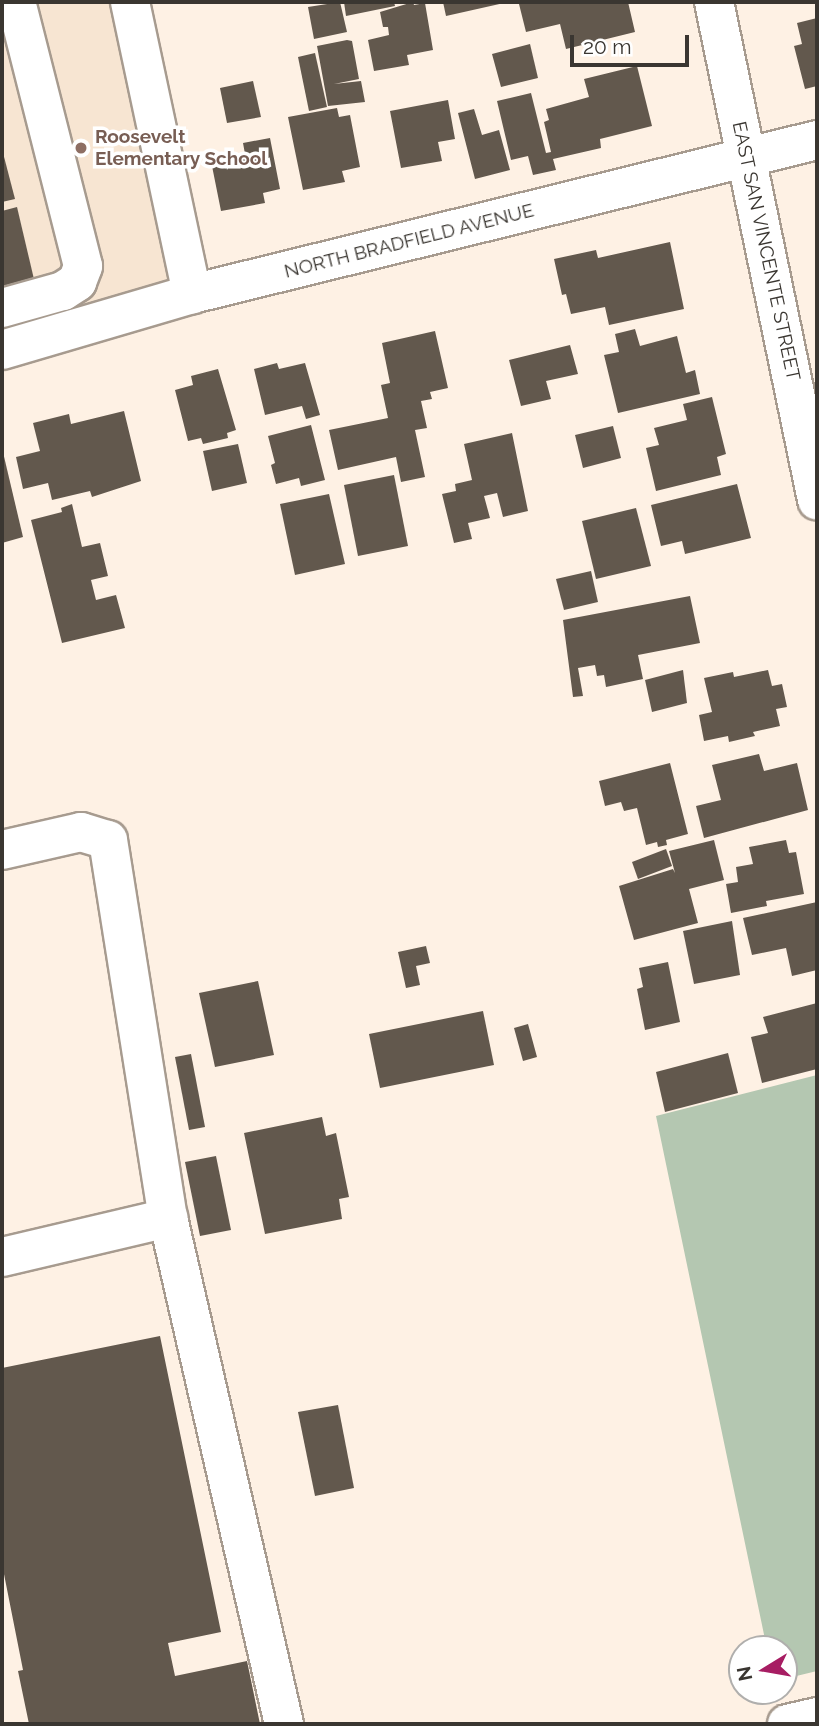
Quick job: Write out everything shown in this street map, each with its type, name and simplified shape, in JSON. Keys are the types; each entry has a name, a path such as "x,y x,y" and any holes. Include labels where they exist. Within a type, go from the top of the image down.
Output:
{"street":[{"path":"2,308 63,292 77,282 83,266 16,2"},
{"path":"130,2 192,295"},
{"name":"EAST SAN VINCENTE STREET","path":"714,2 817,500"},
{"name":"NORTH BRADFIELD AVENUE","path":"2,349 192,295 817,140"},
{"path":"2,850 81,832 108,840 168,1218 284,1724"},
{"path":"2,1257 168,1218"}],"shaded area":[{"name":"Roosevelt Elementary School","path":"2,2 130,2 192,294 2,350"}],"green space":[{"path":"817,1075 817,1671 798,1676 798,1635 764,1635 656,1116"}],"building":[{"path":"340,2 347,32 314,39 308,7"},
{"path":"344,2 394,2 395,6 346,16"},
{"path":"413,2 414,5 425,3 433,50 407,55 409,65 374,71 368,40 389,35 388,27 383,27 380,12"},
{"path":"443,2 504,2 504,3 446,16"},
{"path":"628,2 635,32 566,49 560,24 526,32 519,4"},
{"path":"817,18 817,86 805,89 794,46 802,44 797,23"},
{"path":"352,41 359,79 334,84 361,81 365,102 328,106 317,46"},
{"path":"530,44 538,78 501,87 492,54"},
{"path":"315,53 327,107 309,111 298,57"},
{"path":"637,66 652,126 600,139 601,148 553,159 556,170 533,175 528,156 511,160 497,101 531,93 546,153 551,152 544,122 549,120 546,109 589,97 584,79"},
{"path":"253,81 261,117 227,123 220,88"},
{"path":"448,100 455,139 438,142 442,161 401,168 390,111"},
{"path":"337,108 339,117 350,115 360,167 342,171 345,182 303,190 288,117"},
{"path":"474,109 482,135 499,130 510,170 475,179 458,113"},
{"path":"270,138 280,189 263,193 265,203 221,211 211,161 245,154 243,143"},
{"path":"2,149 15,199 2,202"},
{"path":"17,207 37,292 2,301 2,211"},
{"path":"670,242 684,309 609,325 605,307 571,314 566,294 562,295 554,259 596,250 598,258"},
{"path":"635,329 640,346 677,336 686,373 695,370 700,394 618,413 604,355 619,352 615,334"},
{"path":"435,331 448,388 430,392 432,399 421,401 427,428 415,430 425,477 401,482 396,457 338,470 329,430 388,418 381,385 390,383 382,343"},
{"path":"570,345 578,374 546,381 551,399 521,406 509,360"},
{"path":"277,363 279,369 305,363 320,415 306,419 302,406 265,415 254,369"},
{"path":"218,369 236,430 227,433 228,438 203,444 201,438 188,441 175,390 193,385 191,376"},
{"path":"712,397 726,454 717,457 721,475 656,491 646,448 659,445 654,428 687,420 683,404"},
{"path":"124,411 141,481 92,497 90,491 52,500 48,483 23,489 16,457 40,451 33,423 69,414 71,424"},
{"path":"311,425 325,480 301,486 299,478 276,484 271,465 275,463 268,436"},
{"path":"613,426 621,458 583,468 575,435"},
{"path":"512,433 528,511 503,517 497,493 484,496 490,518 468,523 472,539 454,543 442,494 456,491 455,484 472,480 464,444"},
{"path":"238,444 247,483 212,491 203,451"},
{"path":"2,448 23,537 2,543"},
{"path":"394,475 408,546 358,556 344,485"},
{"path":"737,484 751,538 685,554 682,541 661,546 651,505"},
{"path":"329,494 345,564 295,575 280,504"},
{"path":"72,504 82,547 100,543 108,576 91,580 96,600 116,595 125,628 62,643 31,520 62,512 61,508"},
{"path":"636,508 651,566 596,579 582,521"},
{"path":"591,571 598,602 564,610 556,579"},
{"path":"690,596 700,643 638,655 643,679 606,687 604,675 597,676 595,665 578,668 583,696 573,697 563,620"},
{"path":"683,670 687,703 652,712 645,680"},
{"path":"768,670 772,686 782,684 787,707 776,709 780,726 753,732 755,736 729,742 728,736 704,741 699,715 712,712 704,678 733,672 734,677"},
{"path":"759,754 764,771 797,763 808,810 704,838 696,806 721,800 712,765"},
{"path":"670,763 688,834 666,840 667,845 658,847 657,842 646,845 637,808 624,811 621,802 605,806 599,781"},
{"path":"714,840 724,880 689,889 698,923 634,940 619,886 673,869 675,873 669,851"},
{"path":"786,840 789,853 796,852 804,894 766,901 767,906 731,913 726,884 738,882 736,867 753,864 749,847"},
{"path":"666,849 672,866 638,879 632,862"},
{"path":"817,902 817,970 792,976 786,948 752,955 743,918"},
{"path":"732,921 740,975 694,984 683,931"},
{"path":"426,946 430,963 416,966 420,985 406,988 398,952"},
{"path":"668,962 680,1022 645,1030 637,989 643,987 639,968"},
{"path":"258,981 274,1055 215,1067 199,993"},
{"path":"817,1003 817,1069 762,1083 751,1037 768,1033 763,1017"},
{"path":"483,1011 494,1065 380,1088 369,1034"},
{"path":"528,1024 537,1057 523,1061 514,1028"},
{"path":"728,1053 738,1093 665,1112 656,1072"},
{"path":"191,1054 205,1127 189,1130 175,1057"},
{"path":"322,1117 326,1136 336,1133 349,1197 339,1199 342,1219 265,1234 244,1133"},
{"path":"216,1156 231,1230 200,1236 185,1162"},
{"path":"160,1336 221,1632 168,1643 175,1676 247,1661 260,1724 29,1724 18,1671 23,1670 2,1564 2,1368"},
{"path":"338,1405 354,1488 315,1496 298,1412"}],"place":[{"name":"Roosevelt Elementary School","path":"81,148"}]}
